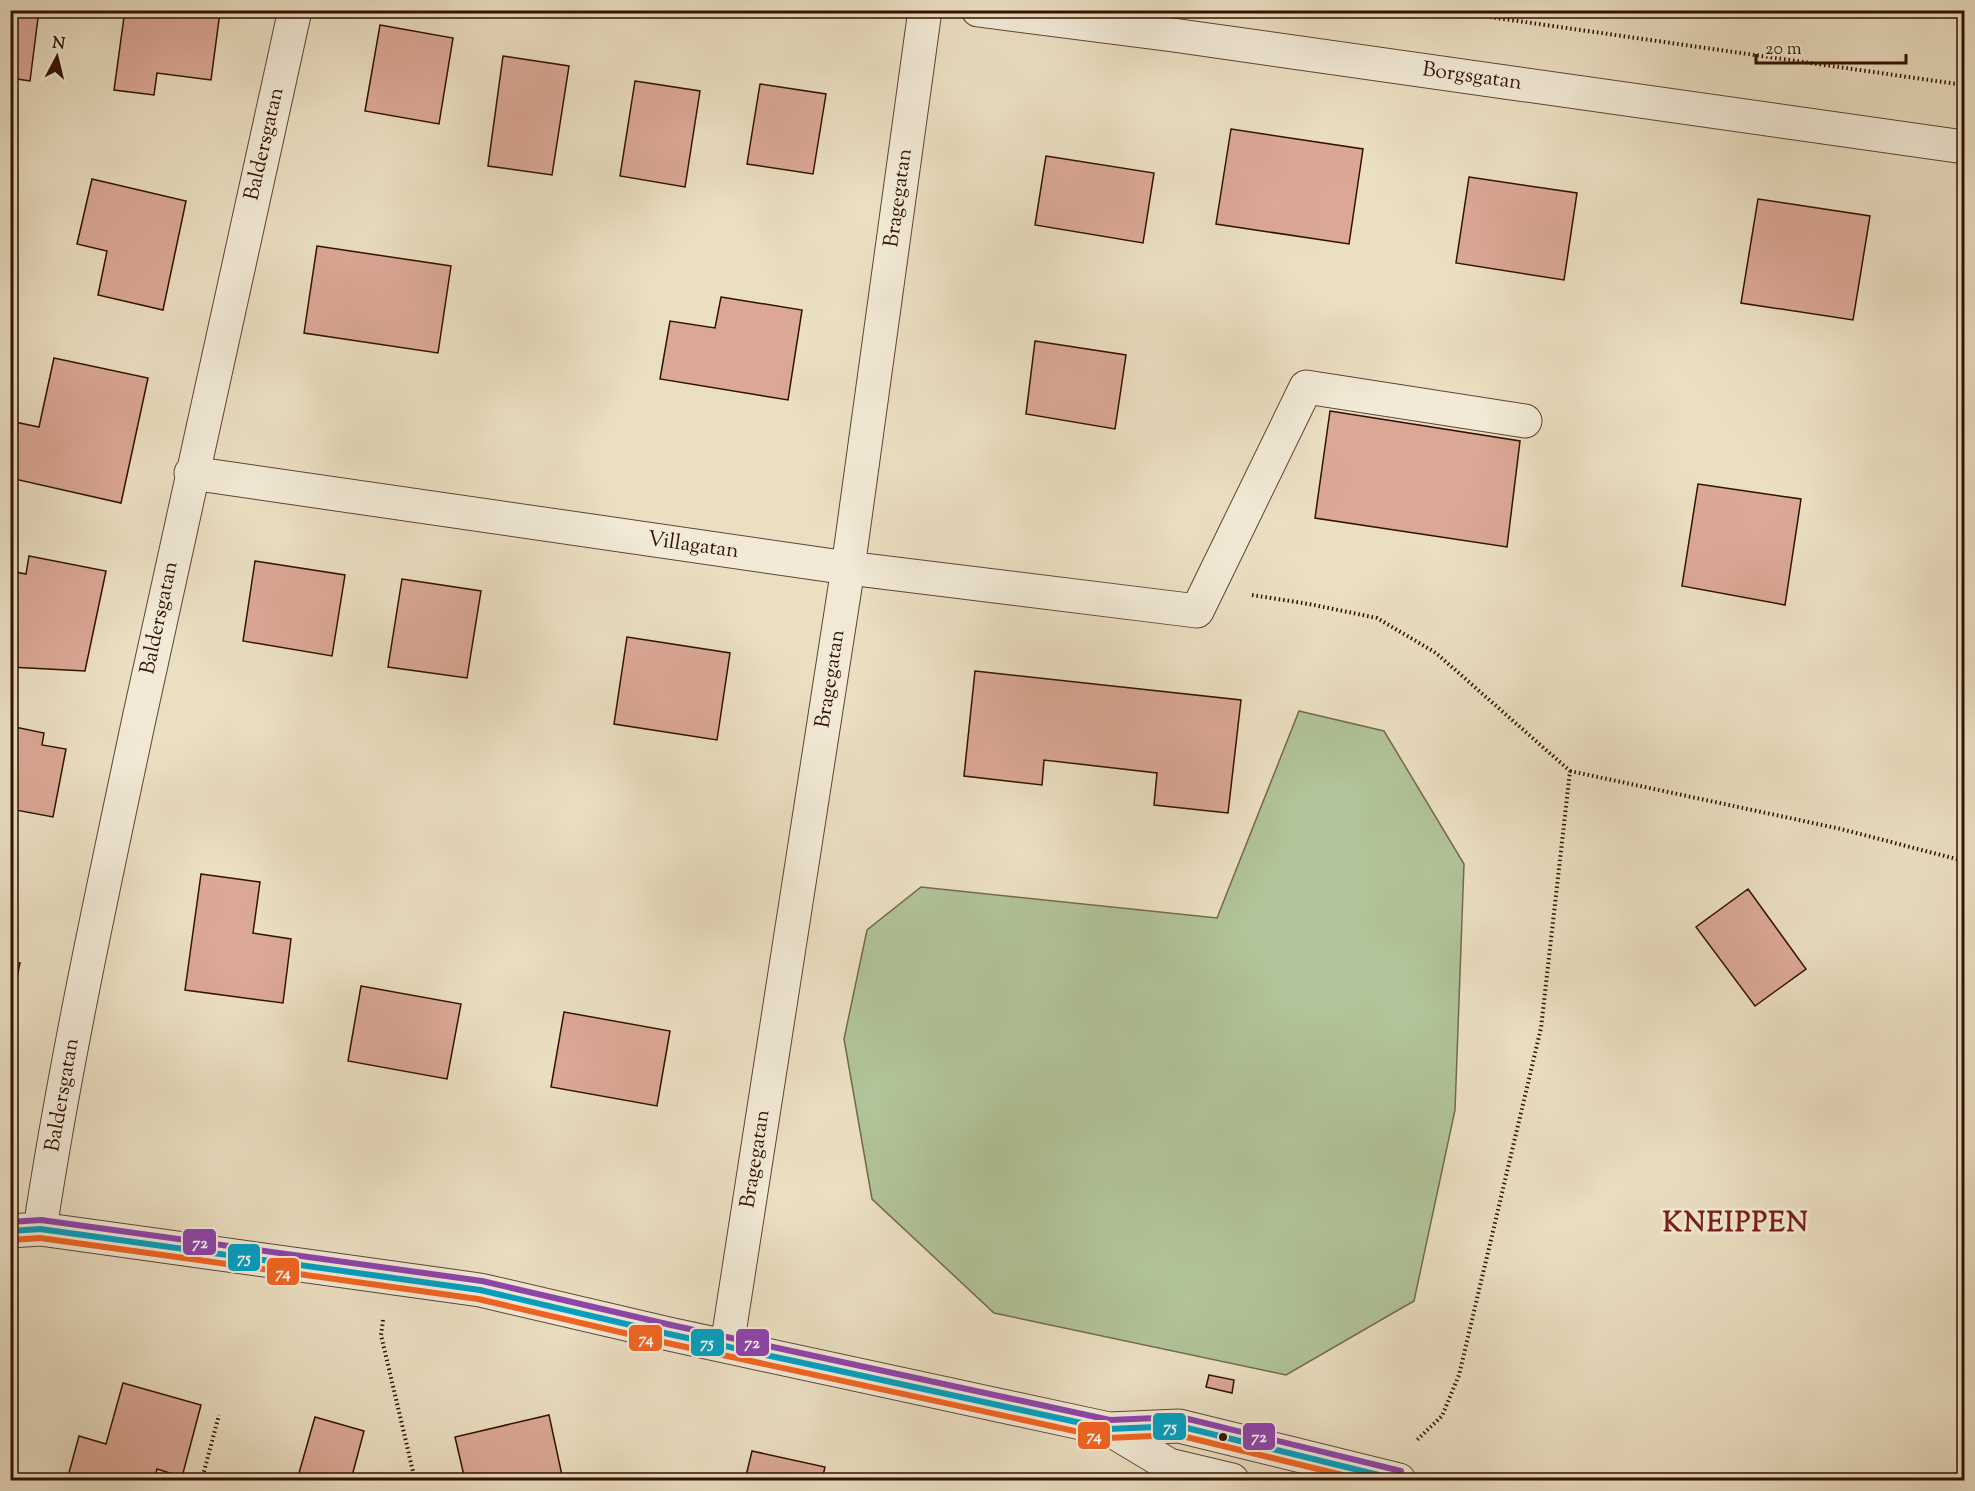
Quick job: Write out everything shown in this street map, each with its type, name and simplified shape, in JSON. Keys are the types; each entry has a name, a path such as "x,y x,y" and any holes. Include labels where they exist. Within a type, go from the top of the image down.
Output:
{"street":[{"name":"Baldersgatan","path":"25,1230 55,1131 111,850 191,473 295,10"},
{"name":"Bragegatan","path":"727,1346 848,568 925,10"},
{"name":"Borgsgatan","path":"978,10 1175,23 1965,147"},
{"path":"1197,611 1306,387 1526,421"},
{"name":"Villagatan","path":"191,473 848,568 1197,611"},
{"path":"25,1230 480,1290 1109,1429 1179,1426 1399,1480"},
{"path":"1109,1429 1169,1465 1232,1480"}],"path":[{"path":"1441,10 1965,85"},
{"path":"1197,611 1254,595 1377,618 1436,652 1570,771 1841,829 1965,861"},
{"path":"1408,1445 1417,1440 1442,1416 1459,1375 1542,1028 1570,771"},
{"path":"386,1278 381,1335 415,1480"},
{"path":"196,1480 202,1479 219,1415"}],"green space":[{"path":"1299,711 1384,731 1464,864 1455,1110 1414,1301 1286,1375 994,1313 872,1199 844,1039 867,930 921,887 1217,918"}],"building":[{"path":"10,10 39,10 30,81 10,78"},
{"path":"125,10 220,12 211,80 157,73 154,95 114,90"},
{"path":"380,25 453,38 439,124 365,111"},
{"path":"503,56 569,66 552,175 488,166"},
{"path":"635,81 700,91 685,187 620,176"},
{"path":"760,84 826,94 813,174 747,164"},
{"path":"1231,129 1363,149 1349,244 1216,224"},
{"path":"1046,156 1154,173 1143,243 1035,225"},
{"path":"1469,177 1577,193 1564,280 1456,263"},
{"path":"92,179 186,201 163,310 98,295 107,251 77,244"},
{"path":"1758,199 1870,216 1853,320 1741,303"},
{"path":"317,246 451,266 438,353 304,333"},
{"path":"721,297 802,310 788,400 660,379 670,321 715,328"},
{"path":"1035,341 1126,355 1115,429 1026,414"},
{"path":"54,358 148,378 121,503 10,478 10,421 39,427"},
{"path":"1330,411 1520,441 1507,547 1315,518"},
{"path":"1698,484 1801,499 1785,605 1682,586"},
{"path":"29,556 106,571 85,671 10,667 10,571 26,574"},
{"path":"255,561 345,575 332,656 243,641"},
{"path":"402,579 481,591 467,678 388,667"},
{"path":"627,637 730,653 717,740 614,724"},
{"path":"975,671 1241,700 1228,813 1154,805 1157,773 1044,760 1042,785 964,776"},
{"path":"10,726 44,733 42,745 66,749 53,817 10,809"},
{"path":"201,874 260,882 253,933 291,939 283,1003 185,990"},
{"path":"1748,889 1806,969 1755,1006 1696,927"},
{"path":"10,962 20,963 10,1011"},
{"path":"361,986 461,1004 447,1079 348,1061"},
{"path":"564,1012 670,1031 657,1106 551,1087"},
{"path":"1209,1375 1234,1380 1232,1393 1206,1387"},
{"path":"123,1383 201,1405 182,1477 157,1469 154,1480 67,1480 79,1436 106,1444"},
{"path":"549,1415 563,1480 465,1480 455,1437"},
{"path":"315,1417 364,1431 351,1480 297,1480"},
{"path":"752,1451 825,1467 822,1480 745,1480"}],"transit line":[{"name":"72","path":"10,1222 41,1220 482,1281 671,1325 1110,1420 1180,1417 1401,1471"},
{"name":"75","path":"10,1231 40,1229 480,1290 669,1334 1109,1429 1179,1426 1399,1480"},
{"name":"74","path":"11,1240 40,1238 478,1299 667,1343 1107,1438 1178,1435 1363,1480"}],"district":[{"name":"KNEIPPEN","path":"1736,1224"}]}
